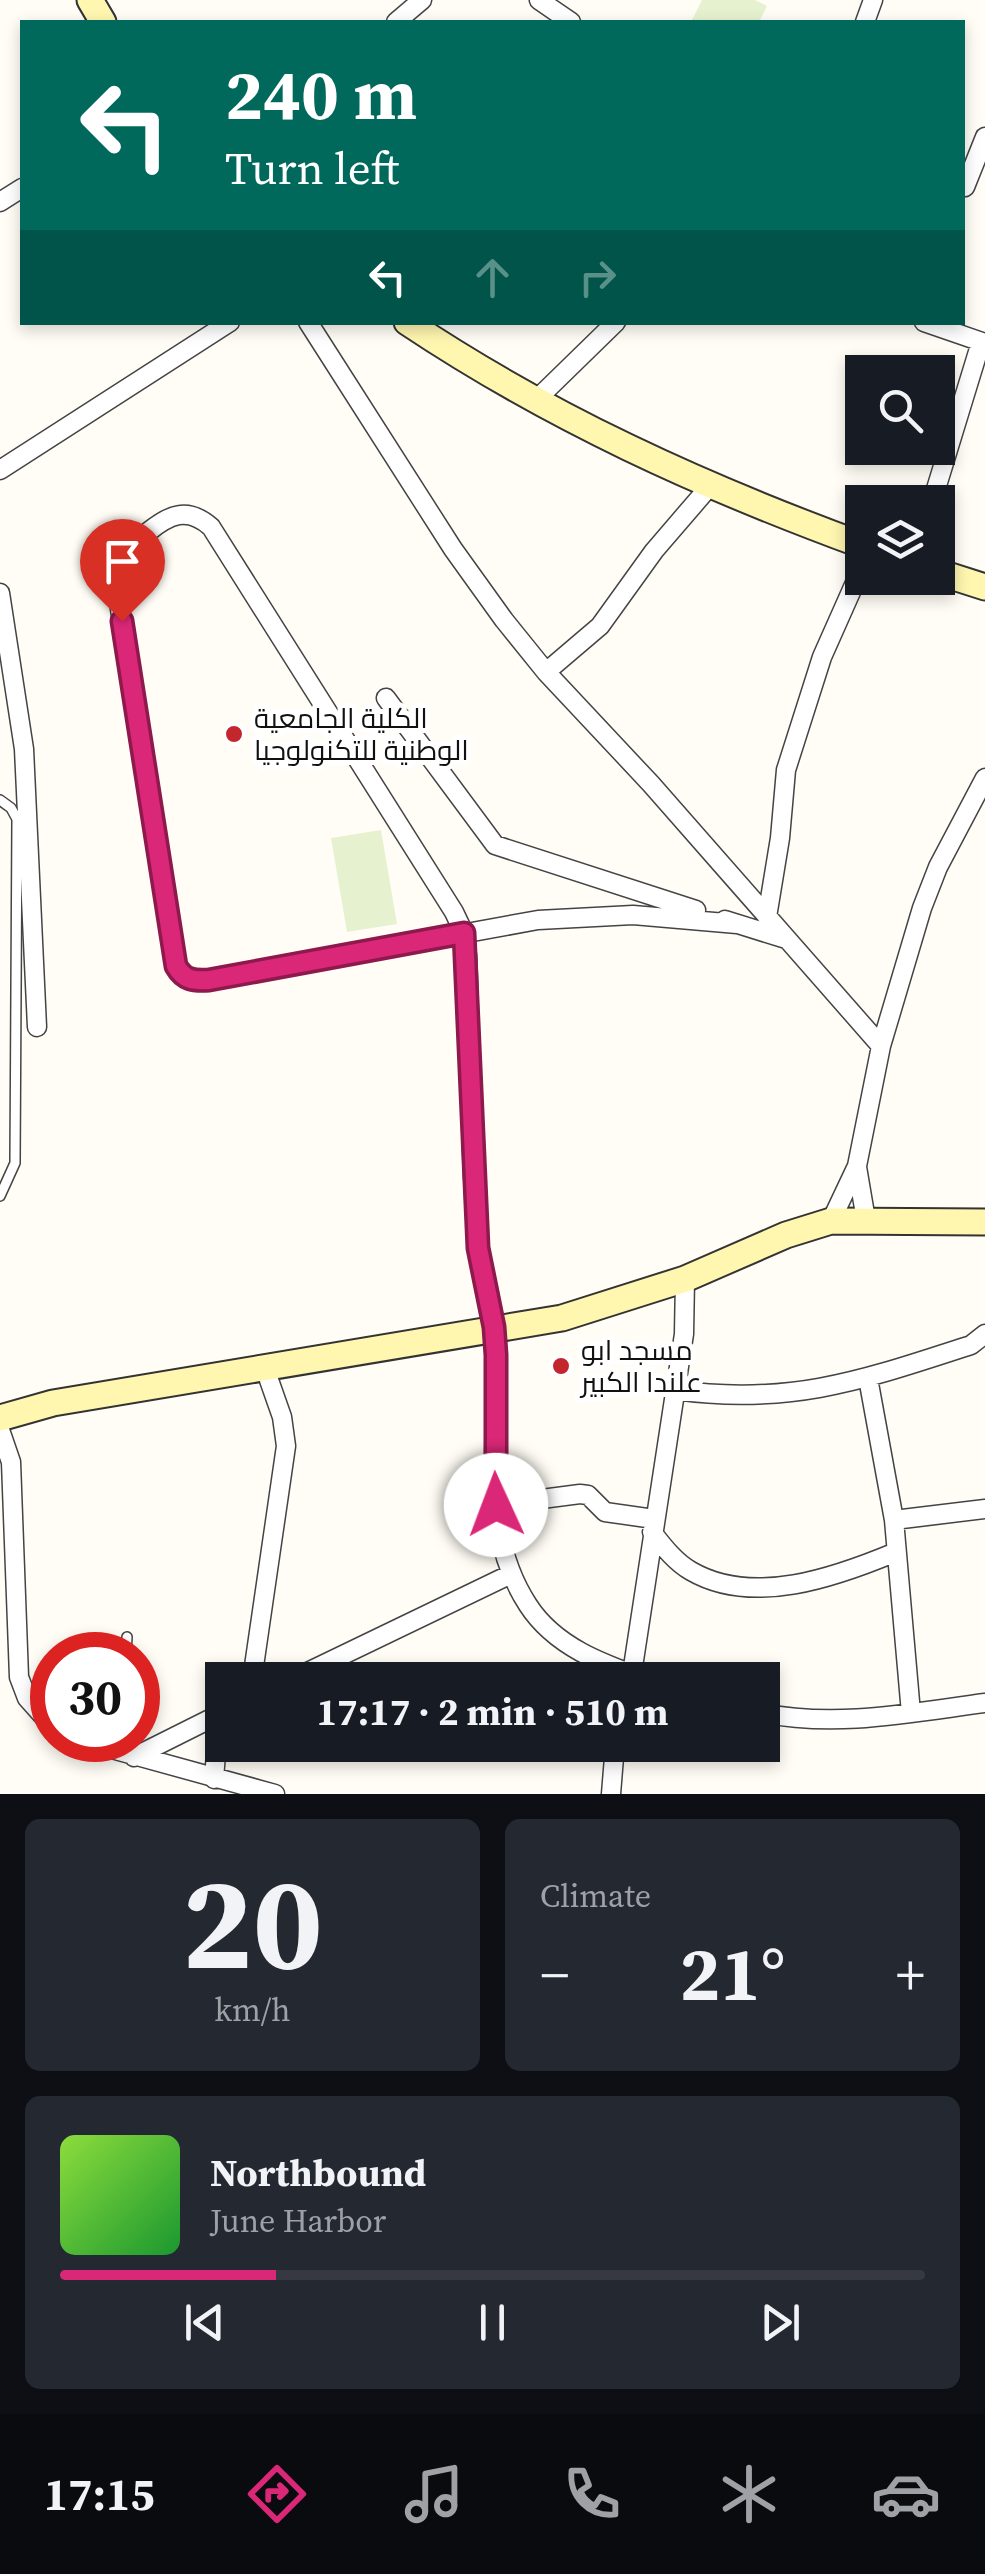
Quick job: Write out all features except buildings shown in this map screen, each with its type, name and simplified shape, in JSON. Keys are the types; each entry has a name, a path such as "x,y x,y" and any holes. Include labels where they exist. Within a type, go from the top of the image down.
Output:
{"street":[{"path":"398,20 422,0"},
{"path":"539,0 569,20"},
{"path":"965,184 985,137"},
{"path":"0,470 225,325"},
{"path":"310,325 453,549 504,620 546,672 881,1046"},
{"path":"412,325 536,400 637,454 709,487 845,539"},
{"path":"536,400 613,325"},
{"path":"932,325 983,343 937,485"},
{"path":"546,672 600,626 654,551 709,487"},
{"path":"599,1662 582,1655 546,1628 528,1606 511,1574 501,1542 496,1505 494,1332 478,1248 464,933 210,526 192,515 169,515 121,554 116,568 176,966 182,976 193,981 209,980 464,933 538,920 672,916 737,924"},
{"path":"955,577 985,587"},
{"path":"0,593 24,748 37,1027"},
{"path":"767,917 789,760 822,657 850,595"},
{"path":"386,698 495,845 787,940"},
{"path":"831,1221 857,1166 881,1046 922,908 938,867 985,778"},
{"path":"857,1166 866,1220"},
{"path":"1,1429 269,1380 529,1324 628,1299 685,1279 786,1234 831,1221 985,1222"},
{"path":"639,1662 653,1526 687,1314 685,1279"},
{"path":"1,1429 53,1403 494,1332"},
{"path":"675,1390 760,1396 807,1392 868,1378 971,1344 985,1334"},
{"path":"868,1378 894,1520 911,1713"},
{"path":"255,1662 286,1446 282,1417 269,1380"},
{"path":"1,1429 11,1462 19,1677 30,1701"},
{"path":"496,1505 588,1495 604,1512 653,1526 686,1568 708,1580 737,1586 813,1581 896,1552"},
{"path":"894,1520 985,1509"},
{"path":"328,1662 511,1574"},
{"path":"780,1716 845,1721 985,1703"},
{"path":"160,1737 205,1720"},
{"path":"160,1761 275,1794"},
{"path":"214,1779 216,1762"},
{"path":"610,1794 613,1762"}],"lane":[{"path":"0,800 17,819 17,914 16,1162 0,1196"}],"green space":[{"path":"702,0 755,0 767,6 760,20 692,20"},
{"path":"381,830 397,924 347,932 331,838"}],"place":[{"name":"الكلية الجامعية الوطنية للتكنولوجيا","path":"234,734"},
{"name":"مسجد ابو علندا الكبير","path":"561,1366"}],"route":[{"path":"122,621 176,966 182,976 193,981 209,980 464,933 478,1248 496,1355 496,1505"}]}
